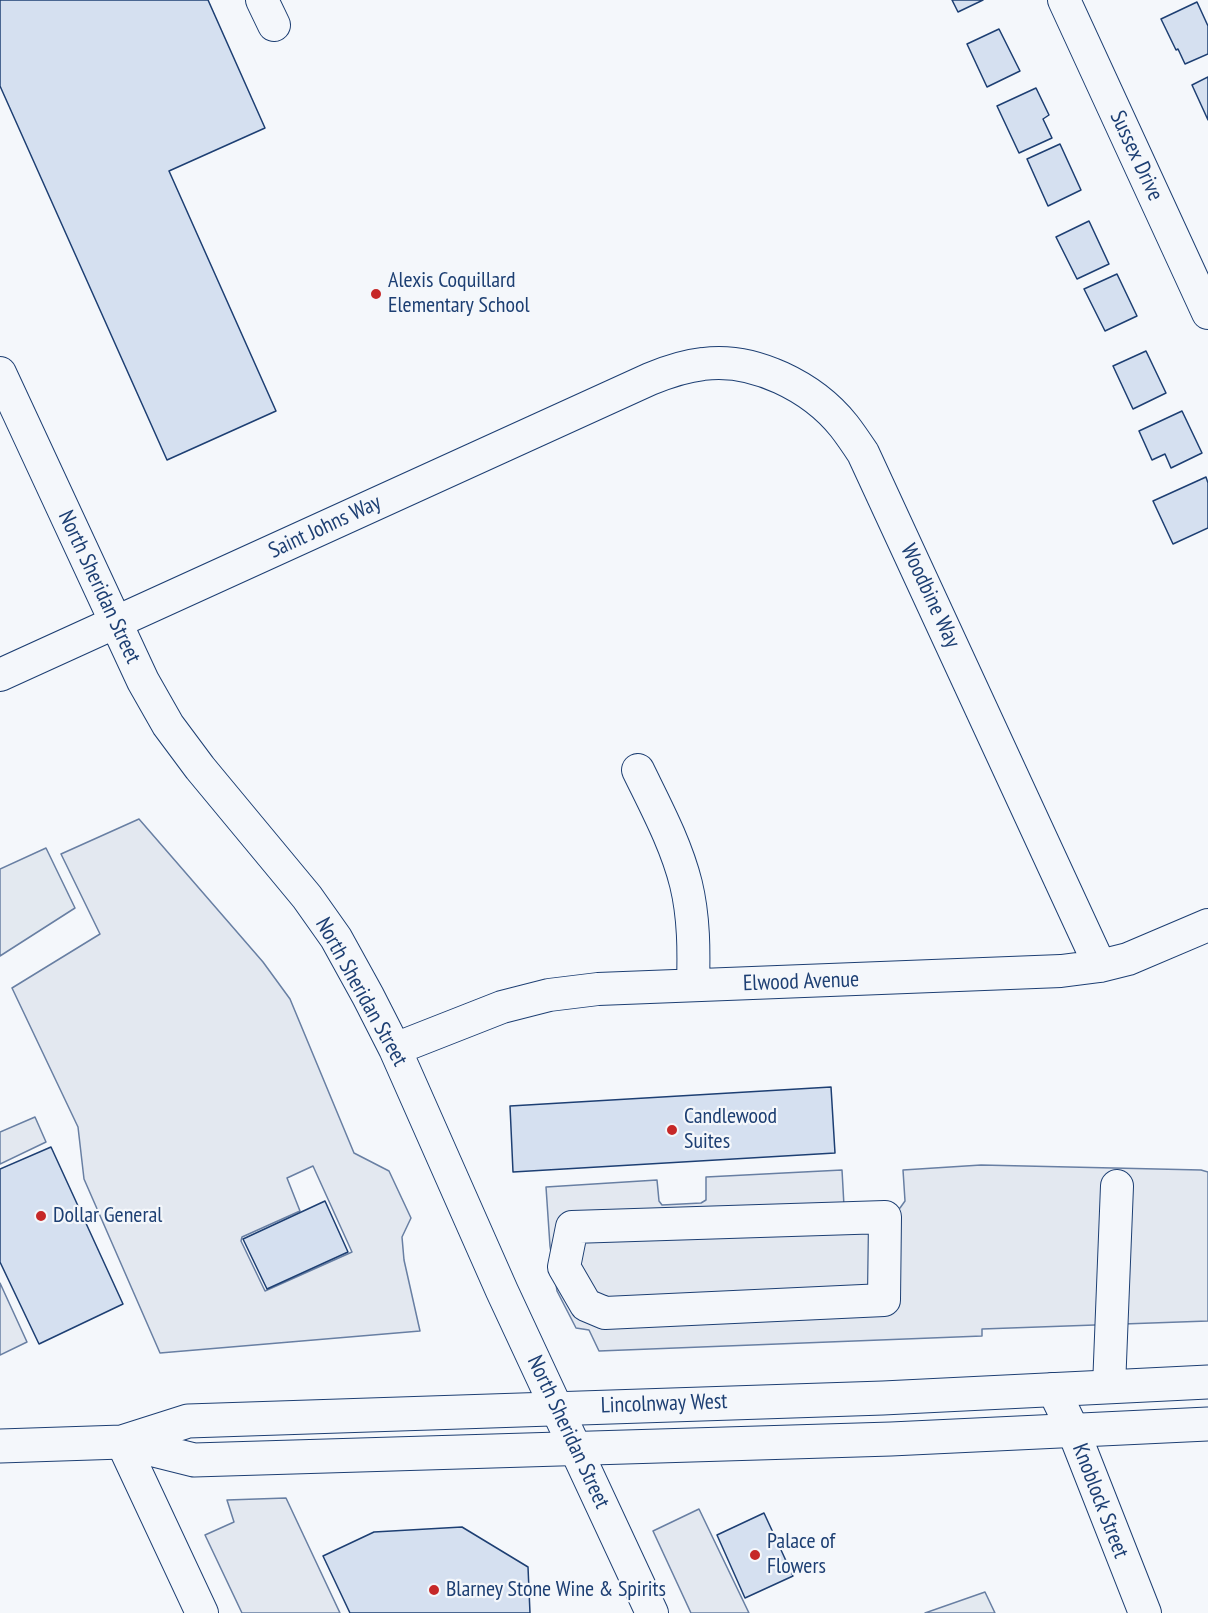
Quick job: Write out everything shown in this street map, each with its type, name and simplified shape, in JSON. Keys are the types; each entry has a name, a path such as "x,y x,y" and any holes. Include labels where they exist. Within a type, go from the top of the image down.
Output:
{"main road":[{"name":"Lincolnway West","path":"0,1446 122,1442 189,1421 883,1398 1208,1382"},
{"name":"Lincolnway West","path":"122,1442 194,1460 891,1439 1208,1424"}],"street":[{"name":"Sussex Drive","path":"1064,0 1208,313"},
{"name":"Woodbine Way","path":"650,379 676,369 705,363 732,364 761,370 792,383 820,401 844,425 863,453 873,474 1100,966"},
{"name":"North Sheridan Street","path":"0,373 115,623 143,681 168,725 200,768 307,897 336,938 395,1050 556,1408 652,1613"},
{"name":"Saint Johns Way","path":"0,675 650,379"},
{"path":"638,770 669,834 686,883 691,913 693,985"},
{"name":"Elwood Avenue","path":"395,1050 502,1007 549,995 598,989 1061,971 1100,966 1128,959 1208,925"},
{"path":"1109,1387 1117,1186"},
{"path":"885,1217 884,1300 605,1313 586,1305 564,1267 572,1227 885,1217"},
{"name":"Knoblock Street","path":"1053,1389 1072,1430 1144,1613"},
{"path":"122,1442 202,1613"}],"shaded area":[{"path":"139,819 263,962 290,999 354,1153 389,1171 411,1218 402,1237 404,1260 420,1331 160,1353 84,1179 78,1127 12,988 100,934 61,854","holes":["313,1166 352,1252 265,1291 241,1241 242,1237 300,1211 287,1178"]},
{"path":"46,848 75,908 0,956 0,869"},
{"path":"35,1117 46,1142 0,1164 0,1132"},
{"path":"981,1165 1208,1172 1208,1321 982,1329 982,1336 599,1351 589,1330 576,1328 557,1291 550,1246 546,1187 657,1180 659,1201 662,1205 701,1203 706,1200 706,1177 842,1170 844,1206 847,1210 900,1208 905,1201 903,1170"},
{"path":"0,1283 27,1342 0,1355"},
{"path":"286,1498 340,1613 242,1613 205,1535 234,1522 227,1500"},
{"path":"699,1509 749,1613 691,1613 653,1531"},
{"path":"985,1592 995,1613 925,1613"}],"building":[{"path":"0,0 208,0 265,128 169,171 276,411 167,460 0,86"},
{"path":"952,0 983,0 958,12"},
{"path":"1197,2 1208,26 1208,54 1185,64 1161,19"},
{"path":"999,29 1020,71 987,87 967,44"},
{"path":"1208,77 1208,120 1192,85"},
{"path":"1036,88 1049,115 1043,119 1052,138 1019,153 997,106"},
{"path":"1060,144 1081,190 1048,206 1027,159"},
{"path":"1089,221 1109,264 1077,279 1056,237"},
{"path":"1117,274 1137,316 1105,331 1084,289"},
{"path":"1146,351 1166,393 1133,409 1113,366"},
{"path":"1182,411 1202,453 1171,468 1165,454 1152,460 1139,431"},
{"path":"1206,477 1208,528 1173,544 1153,501"},
{"name":"Candlewood Suites","path":"831,1087 835,1153 513,1172 510,1106"},
{"name":"Dollar General","path":"51,1147 123,1304 39,1344 0,1262 0,1169"},
{"path":"325,1201 348,1252 267,1289 243,1239"},
{"name":"Palace of Flowers","path":"764,1513 793,1576 745,1598 717,1535"},
{"name":"Blarney Stone Wine & Spirits","path":"462,1527 528,1567 530,1613 350,1613 323,1556 374,1532"}],"place":[{"name":"Alexis Coquillard Elementary School","path":"376,294"},
{"name":"Candlewood Suites","path":"672,1130"},
{"name":"Dollar General","path":"41,1216"},
{"name":"Palace of Flowers","path":"755,1555"},
{"name":"Blarney Stone Wine & Spirits","path":"434,1590"}]}
